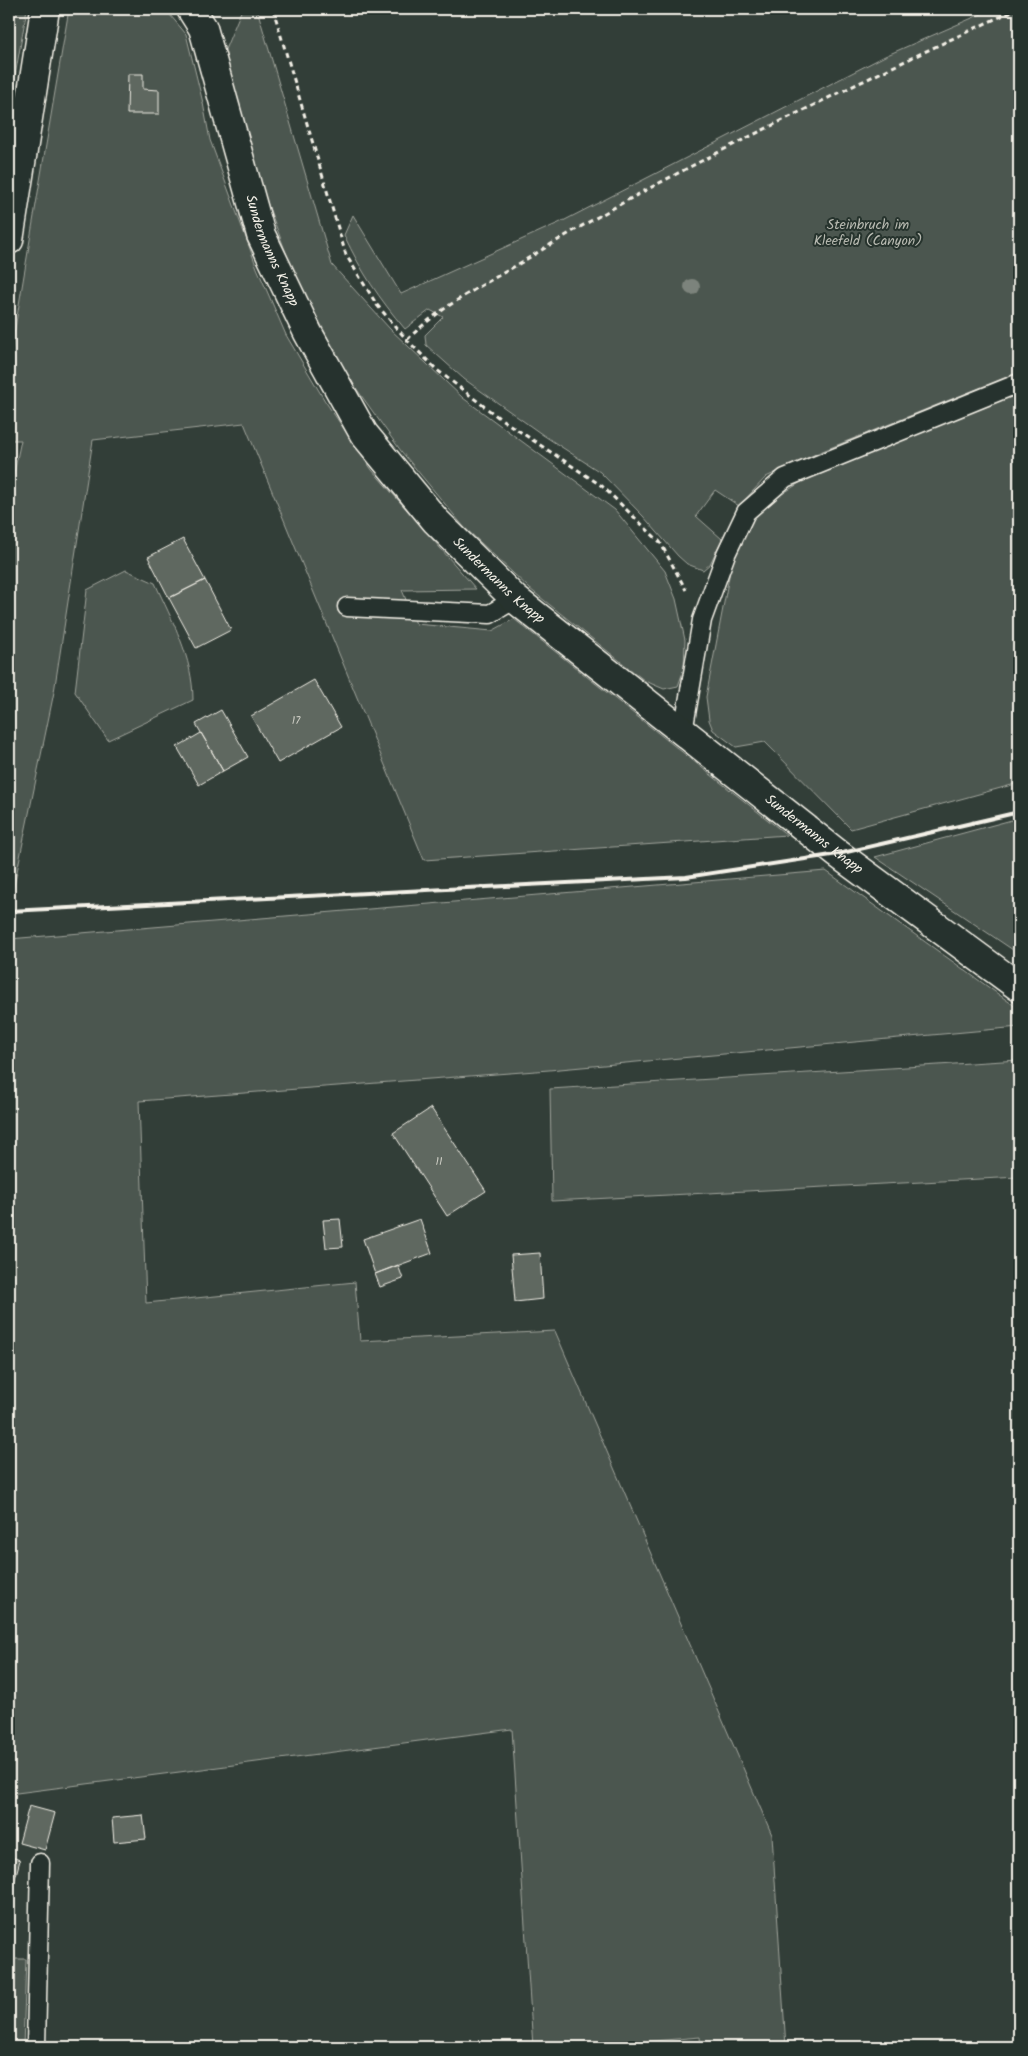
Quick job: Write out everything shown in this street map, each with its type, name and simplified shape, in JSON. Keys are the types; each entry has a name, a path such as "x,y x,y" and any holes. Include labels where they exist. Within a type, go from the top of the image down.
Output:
{"street":[{"path":"9,240 45,9"},
{"name":"Sundermanns Knapp","path":"191,9 203,28 261,236 308,333 364,434 436,521 515,599 838,854 1019,987"}],"lane":[{"path":"683,732 702,620 726,554 746,512 785,478 1019,383"},
{"path":"347,607 490,614 515,599"},
{"path":"36,2047 40,1863"}],"path":[{"path":"273,9 346,255 377,305 407,340 437,370 498,418 602,486 660,542 702,620"},
{"path":"407,340 422,325 450,305 572,231 676,174 891,66 1017,9"}],"green space":[{"path":"9,9 27,9 9,109"},
{"path":"69,9 165,9 186,34 210,140 257,268 286,335 325,401 372,470 476,589 402,590 416,624 492,631 514,619 787,835 424,860 244,423 93,440 54,692 12,896 9,896 9,497 21,440 9,440 9,364"},
{"path":"242,9 257,9 332,265 390,329 463,398 615,510 665,571 676,599 685,640 684,669 678,686 664,689 645,681 530,589 464,527 401,451 348,377 293,271 263,192 224,52"},
{"name":"Steinbruch im Kleefeld (Canyon)","path":"993,9 1019,9 1019,372 820,452 766,477 739,506 715,490 696,516 722,539 710,564 703,570 687,564 678,556 643,516 600,472 543,435 464,379 426,345 425,335 443,317 430,310 405,329 371,284 344,235 353,215 401,294 563,221 885,56"},
{"path":"1019,389 1019,783 851,829 765,742 736,747 713,730 709,720 706,697 731,566 750,521 774,499 809,477"},
{"path":"126,570 155,583 185,654 192,684 193,700 108,740 75,692 87,590"},
{"path":"1019,818 1019,954 875,857"},
{"path":"826,871 1019,1009 1019,1027 549,1070 139,1101 146,1303 355,1282 360,1341 555,1331 772,1835 786,2047 701,2047 700,2037 583,2047 533,2047 512,1729 9,1794 9,939"},
{"path":"1019,1060 1019,1177 552,1201 550,1089"},
{"path":"9,1959 26,1959 23,2047 9,2047"}],"building":[{"path":"128,74 143,74 143,89 159,90 159,114 127,114"},
{"path":"183,539 205,580 169,598 148,557"},
{"path":"205,580 231,630 196,648 169,598"},
{"path":"314,680 341,727 278,763 251,716"},
{"path":"221,710 248,757 223,771 196,724"},
{"path":"201,733 223,771 199,785 177,747"},
{"path":"431,1108 486,1191 447,1216 393,1133"},
{"path":"340,1219 343,1247 326,1248 323,1220"},
{"path":"420,1219 432,1253 375,1274 363,1239"},
{"path":"540,1253 543,1299 515,1302 511,1255"},
{"path":"398,1265 403,1279 380,1287 375,1274"},
{"path":"29,1806 55,1813 45,1850 19,1843"},
{"path":"143,1815 146,1839 114,1842 112,1818"},
{"path":"9,1856 20,1860 9,1901"}],"railway":[{"path":"9,911 686,877 838,854 1019,812"}]}
